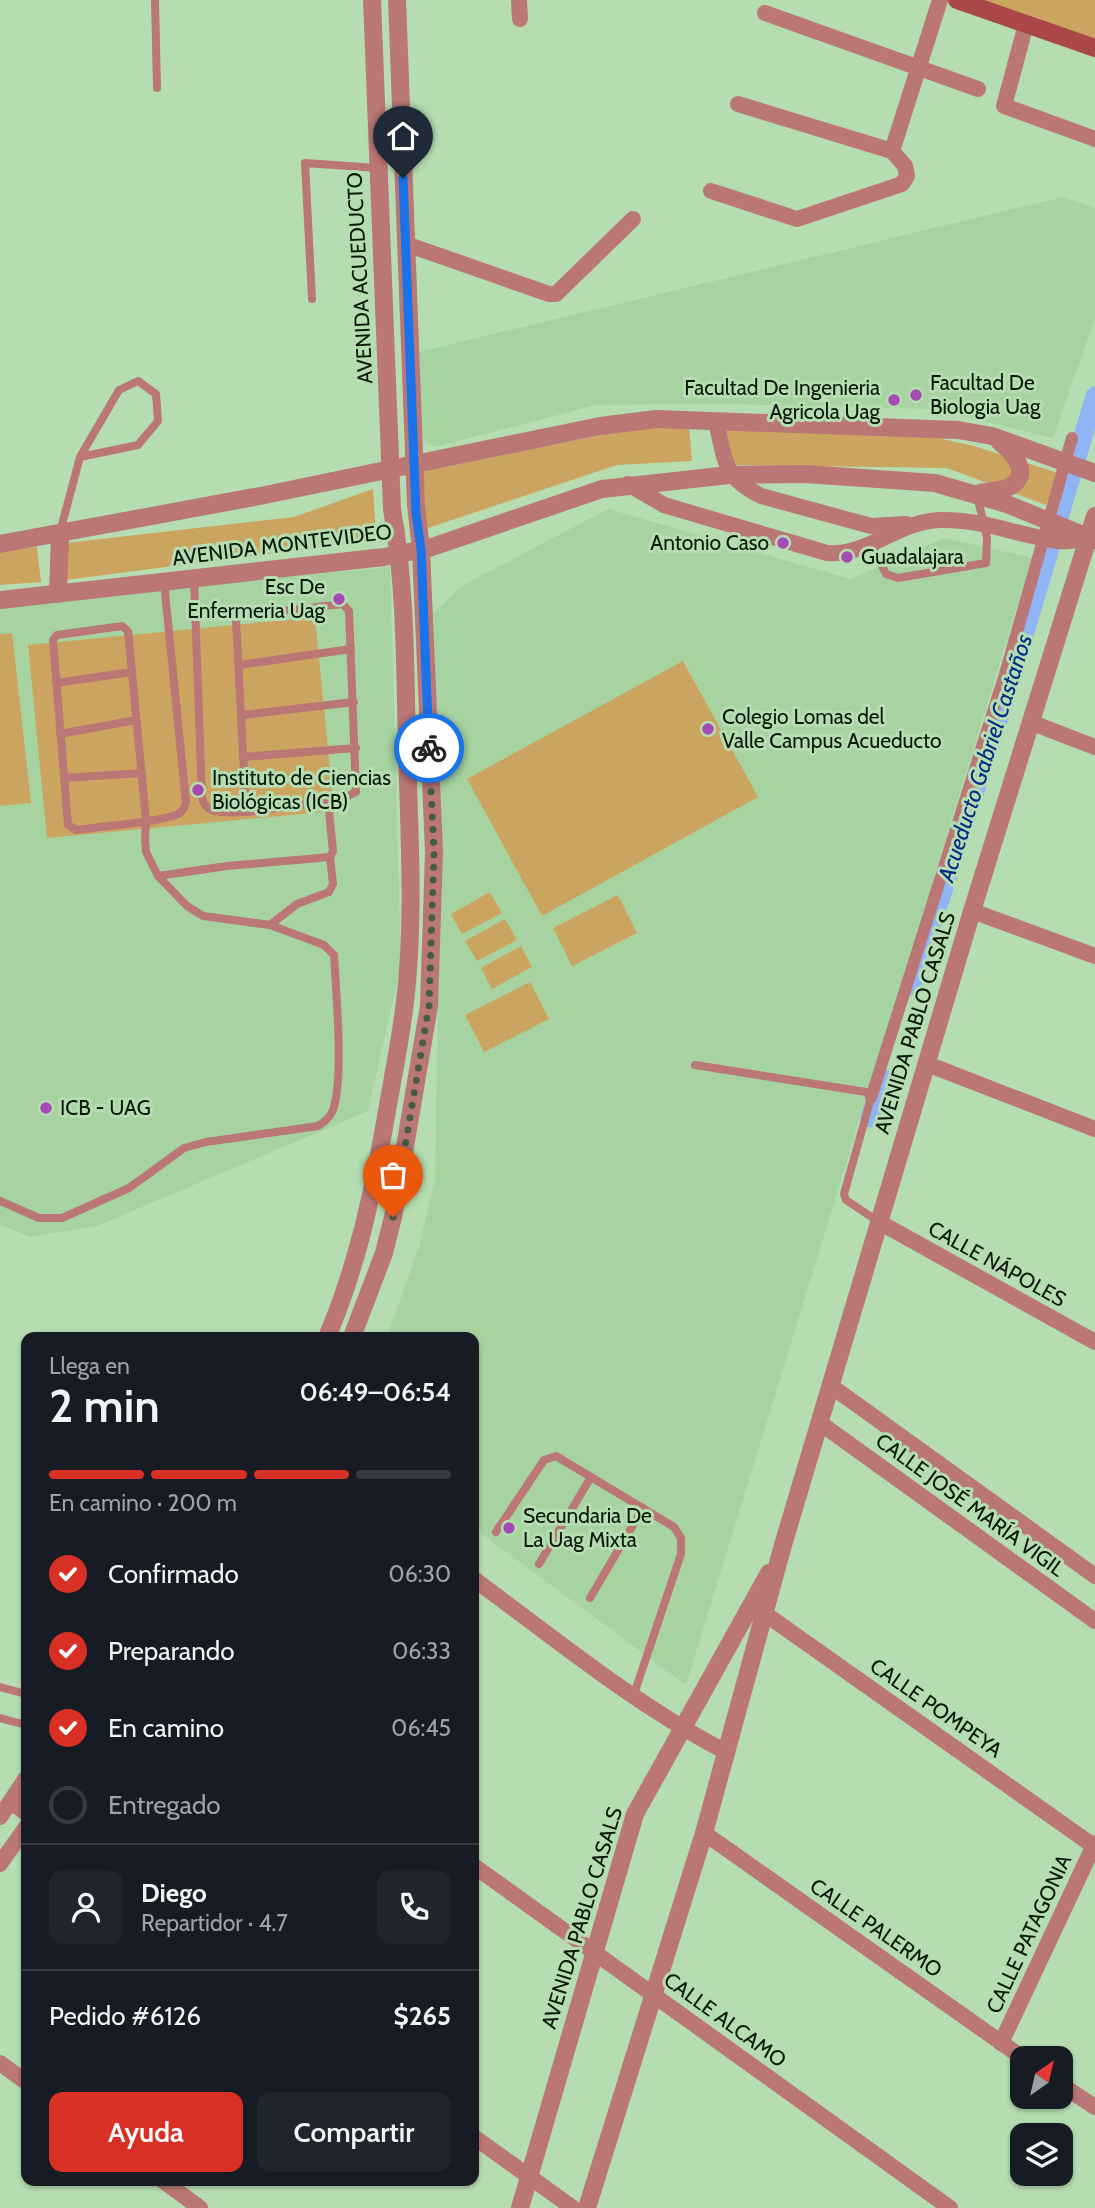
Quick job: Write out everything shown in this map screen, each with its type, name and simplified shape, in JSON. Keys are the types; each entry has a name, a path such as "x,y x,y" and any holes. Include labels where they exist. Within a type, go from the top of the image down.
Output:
{"main road":[{"path":"957,0 1095,48"}],"street":[{"name":"AVENIDA ACUEDUCTO","path":"329,1332 360,1250 405,1001 410,852 400,554 392,509 372,0"},
{"path":"354,1332 384,1253 393,1217 429,1006 434,852 421,549 414,463 397,0"},
{"path":"519,0 520,19"},
{"path":"892,151 940,0"},
{"path":"765,13 978,89"},
{"path":"1026,24 1004,106 1095,139"},
{"path":"711,191 797,219 902,184 907,176 905,166 892,151 738,104"},
{"path":"406,244 549,294 562,290 633,219"},
{"path":"385,301 408,300"},
{"path":"0,544 60,535 628,422 716,422 958,430 992,436 1095,473"},
{"path":"716,422 729,475 761,496 872,526 939,520 1046,529"},
{"path":"976,493 1006,489 1019,474 1020,463 1014,454 992,436"},
{"path":"871,1098 1005,674 1072,438"},
{"name":"AVENIDA MONTEVIDEO","path":"0,600 400,554 603,489 628,484 729,475 805,474 935,483 976,493 1046,529 1092,539"},
{"path":"628,484 664,505 827,553 855,551 916,523"},
{"name":"AVENIDA PABLO CASALS","path":"587,2208 704,1833 759,1609 783,1545 1030,722 1092,539 1095,516"},
{"path":"58,594 60,535"},
{"path":"1030,722 1095,747"},
{"path":"972,911 1095,956"},
{"path":"405,1001 429,1006"},
{"path":"927,1064 1095,1129"},
{"name":"CALLE NÁPOLES","path":"879,1222 1095,1342"},
{"name":"CALLE JOSÉ MARÍA VIGIL","path":"831,1386 1095,1576"},
{"name":"CALLE JOSÉ MARÍA VIGIL","path":"820,1423 1095,1621"},
{"path":"479,1583 633,1697 681,1729 726,1752"},
{"name":"AVENIDA PABLO CASALS","path":"520,2208 596,1953 622,1851 635,1814 681,1729 759,1609"},
{"name":"CALLE POMPEYA","path":"759,1609 1095,1845"},
{"path":"0,1817 21,1787"},
{"path":"11,1802 21,1809"},
{"name":"CALLE PALERMO","path":"704,1833 1010,2049"},
{"path":"0,1864 21,1834"},
{"name":"CALLE PATAGONIA","path":"1001,2043 1095,1845"},
{"name":"CALLE ALCAMO","path":"479,1870 950,2208"},
{"path":"0,2063 21,2078"},
{"path":"1073,2093 1095,2107"},
{"path":"479,2141 573,2208"},
{"path":"170,2186 200,2208"}],"lane":[{"path":"155,0 156,88"},
{"path":"312,299 305,163 377,168"},
{"path":"60,535 80,457 119,390 138,381 156,394 158,421 138,445 80,457"},
{"path":"872,526 871,544 886,574 898,578 985,564 988,562 987,538 976,493"},
{"path":"194,578 202,798 204,804 215,811 246,811 328,800 356,792 349,611 342,604 239,616 236,621 246,811"},
{"path":"164,582 186,803"},
{"path":"0,1201 39,1218 62,1218 129,1188 184,1148 206,1142 318,1126 326,1121 336,1098 334,955 324,945 270,925 203,916 187,906 158,876 146,852 146,820 142,773 126,628 57,635 53,640 56,683 67,821 71,828 76,830 146,820 178,815 186,803 202,798"},
{"path":"239,665 351,649"},
{"path":"56,683 132,672"},
{"path":"242,715 354,702"},
{"path":"60,734 136,720"},
{"path":"243,757 356,748"},
{"path":"64,778 142,773"},
{"path":"270,925 297,904 329,892 333,884 328,800"},
{"path":"158,876 227,866 330,857"},
{"path":"695,1065 858,1088 871,1098 845,1194 846,1200 879,1222"},
{"path":"496,1532 544,1460 556,1456 674,1527 681,1538 681,1554 633,1697"},
{"path":"539,1564 591,1477"},
{"path":"590,1598 643,1508"},
{"path":"0,1687 21,1693"},
{"path":"0,1718 21,1724"}],"shaded area":[{"path":"983,0 1095,0 1095,40"},
{"path":"1063,197 1095,208 1095,318 1053,438 932,409 719,404 596,405 435,447 422,438 419,352"},
{"path":"651,425 689,426 692,461 617,465 422,530 420,472"},
{"path":"722,427 912,432 974,446 1058,473 1046,505 947,468 731,465"},
{"path":"373,489 376,533 347,544 65,580 66,543 294,517"},
{"path":"608,509 850,579 944,538 1032,558 686,1685 479,1532 479,1332 389,1332 419,1247 435,1179 441,843 432,615 460,587"},
{"path":"37,547 41,582 0,585 0,551"},
{"name":"Instituto de Ciencias Biológicas (ICB)","path":"390,567 401,965 368,1111 97,1226 29,1237 0,1224 0,604"},
{"path":"315,617 334,811 47,838 28,645"},
{"path":"12,633 31,803 0,806 0,634"},
{"path":"683,661 758,797 542,916 467,779"},
{"path":"490,892 502,913 462,934 451,914"},
{"path":"618,895 637,933 572,966 553,928"},
{"path":"505,919 517,940 477,961 465,941"},
{"path":"521,946 532,967 492,989 481,968"},
{"path":"530,982 549,1019 484,1052 465,1015"}],"waterway":[{"name":"Acueducto Gabriel Castaños","path":"912,986 1007,693 1095,396"},
{"name":"Acueducto Gabriel Castaños","path":"870,1118 883,1078"}],"way so far":[{"path":"393,1217 429,1006 434,920 429,748"}],"place":[{"name":"Facultad De Biologia Uag","path":"916,395"},
{"name":"Facultad De Ingenieria Agricola Uag","path":"894,400"},
{"name":"Antonio Caso","path":"783,543"},
{"name":"Guadalajara","path":"847,557"},
{"name":"Esc De Enfermeria Uag","path":"339,599"},
{"name":"Colegio Lomas del Valle Campus Acueducto","path":"708,729"},
{"name":"Instituto de Ciencias Biológicas (ICB)","path":"198,790"},
{"name":"ICB - UAG","path":"46,1108"},
{"name":"Secundaria De La Uag Mixta","path":"509,1528"}],"route":[{"path":"403,178 416,513 421,549 429,748"}]}
